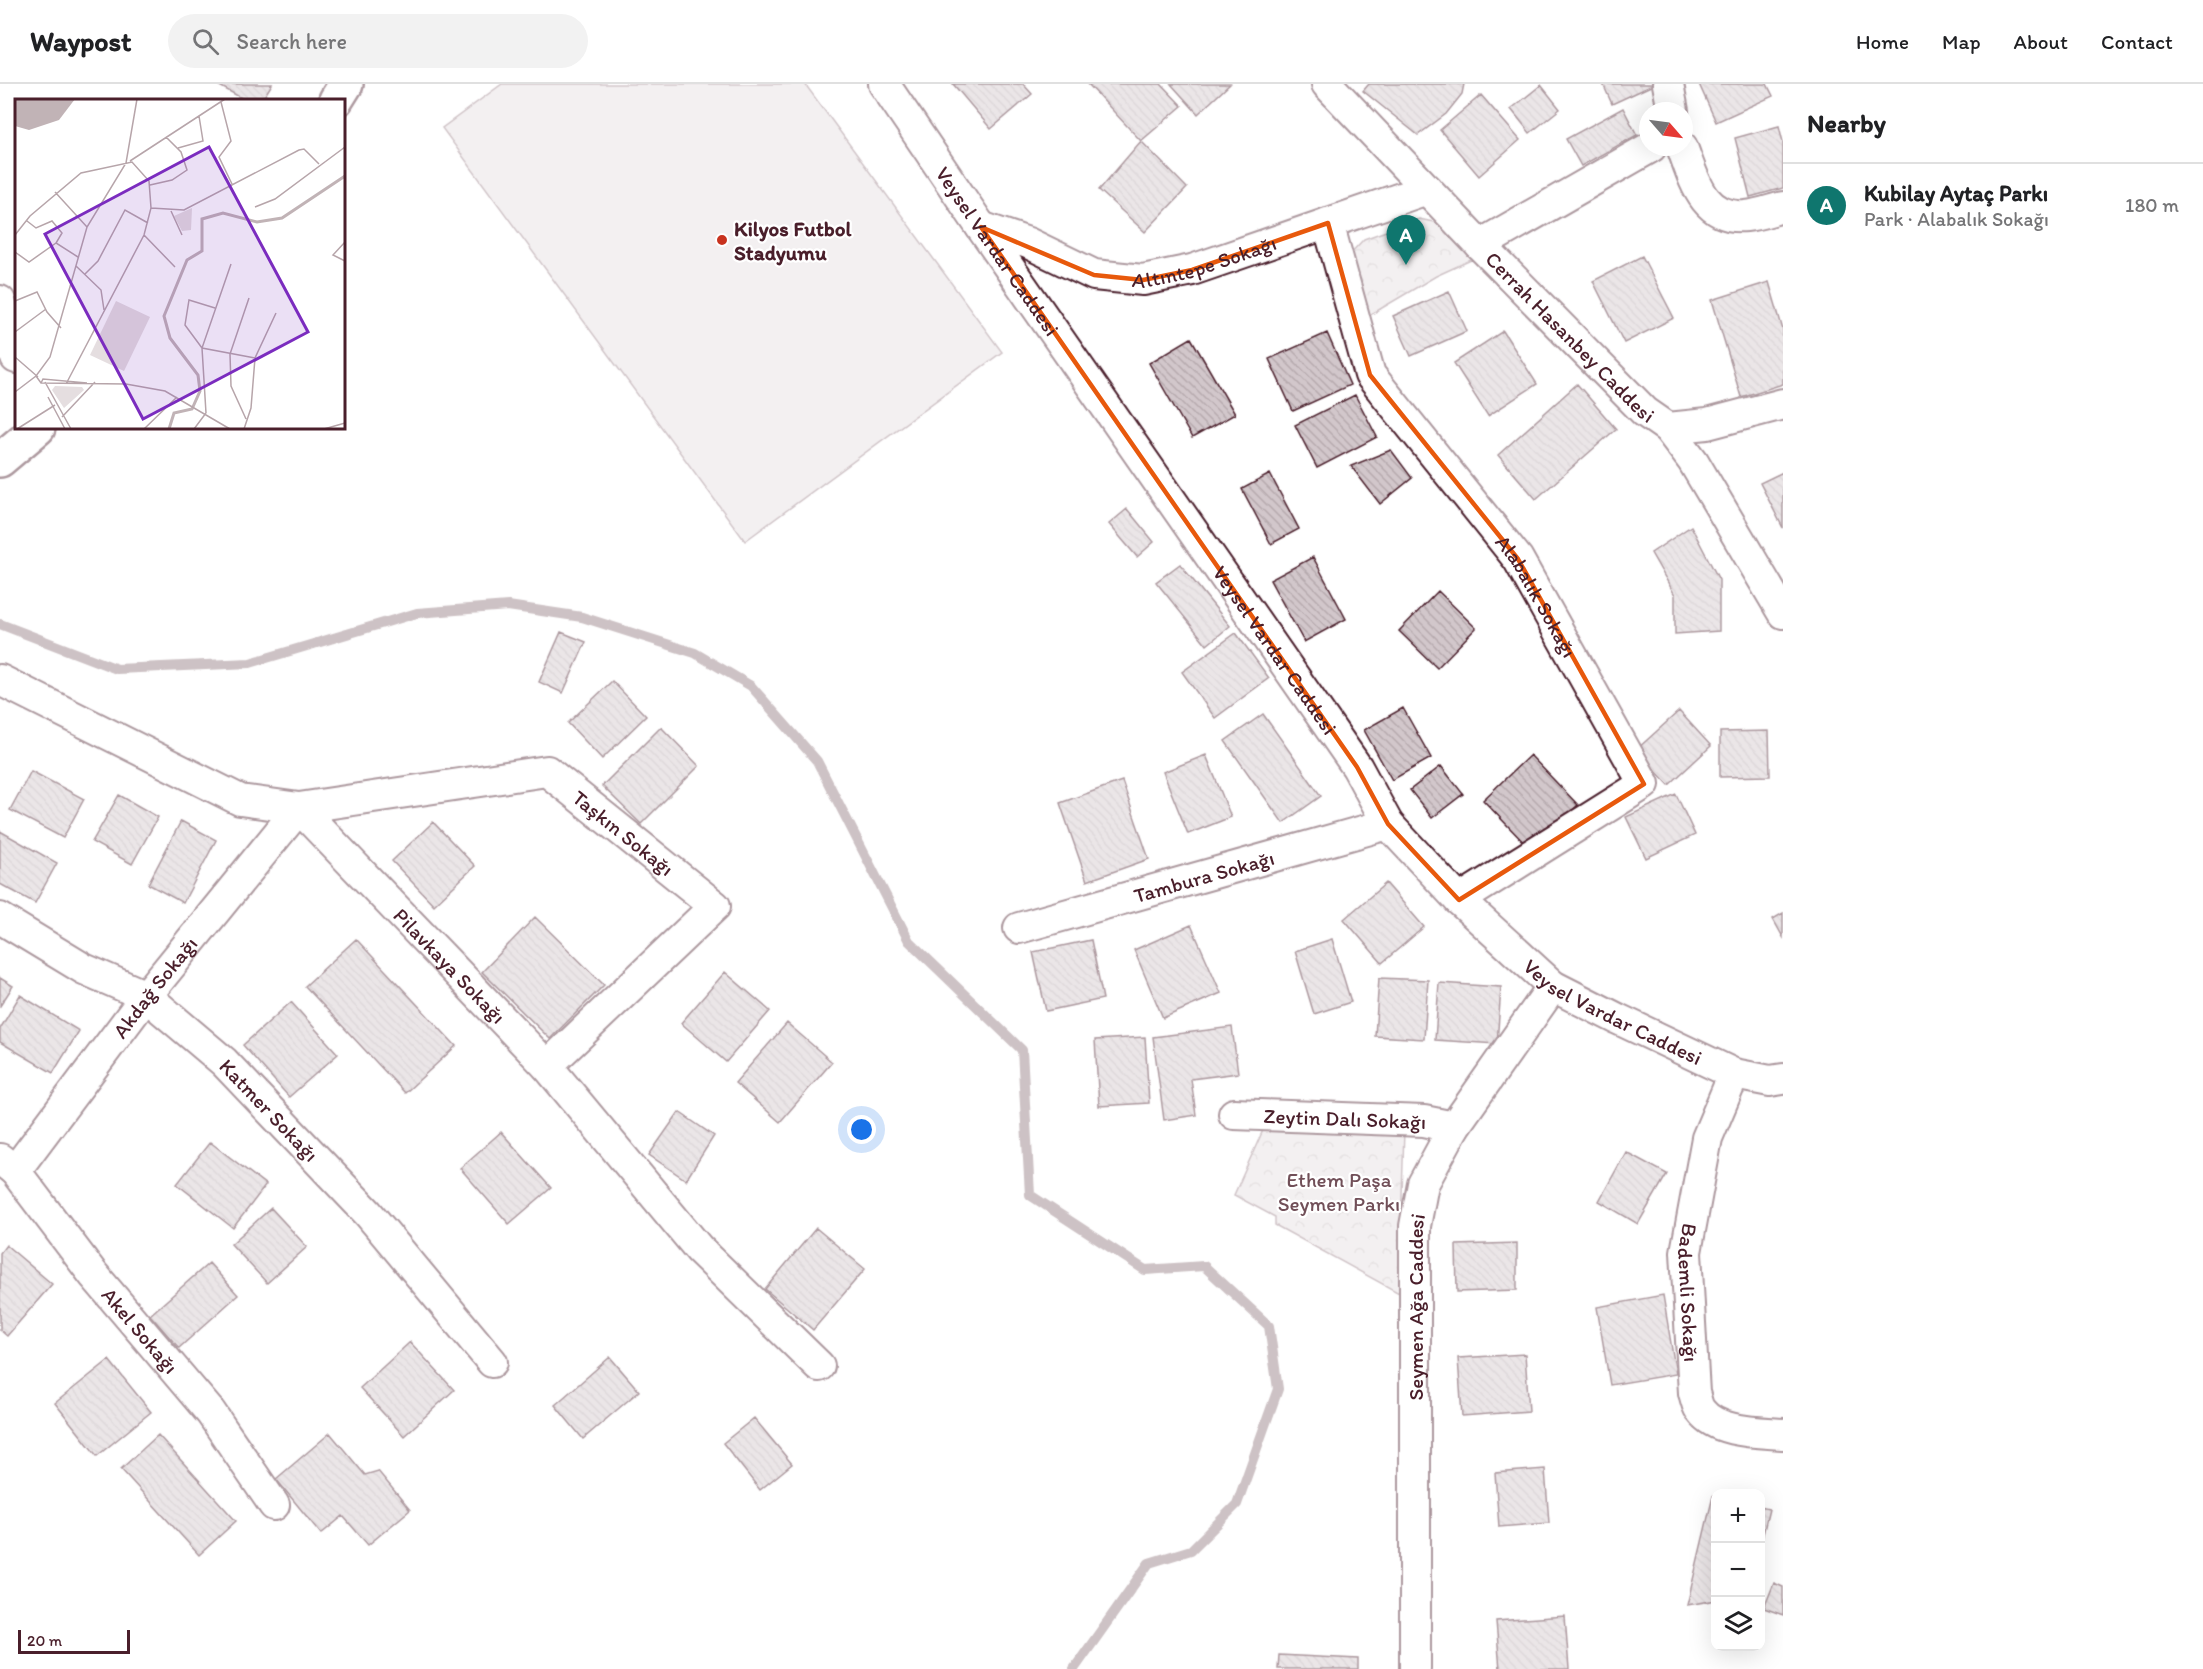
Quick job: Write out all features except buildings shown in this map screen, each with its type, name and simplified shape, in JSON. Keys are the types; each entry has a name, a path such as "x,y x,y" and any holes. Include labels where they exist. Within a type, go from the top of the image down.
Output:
{"street":[{"path":"337,99 346,84"},
{"name":"Veysel Vardar Caddesi","path":"884,84 1357,767 1388,824 1459,900 1554,986 1734,1074 1770,1081 1783,1079"},
{"name":"Cerrah Hasanbey Caddesi","path":"1327,84 1480,245 1645,412 1668,428 1693,461 1783,613"},
{"path":"1668,84 1671,102"},
{"path":"1480,245 1639,154"},
{"path":"1686,156 1700,193 1711,207 1728,214 1745,216 1783,207"},
{"name":"Altıntepe Sokağı","path":"981,227 1028,243 1094,275 1143,280 1192,270 1427,189"},
{"name":"Alabalık Sokağı","path":"1328,223 1370,375 1518,559 1644,784 1459,900"},
{"path":"0,301 15,354"},
{"path":"1668,428 1707,424 1783,404"},
{"path":"0,444 35,429"},
{"path":"0,460 36,429"},
{"path":"0,680 240,800 299,808"},
{"name":"Taşkın Sokağı","path":"299,808 547,771 714,906 547,1066"},
{"name":"Akdağ Sokağı","path":"7,1165 299,808"},
{"name":"Pilavkaya Sokağı","path":"299,808 547,1066 699,1249 819,1366"},
{"name":"Tambura Sokağı","path":"1019,927 1388,824"},
{"name":"Katmer Sokağı","path":"0,918 84,969 146,996 224,1062 360,1205 492,1362"},
{"name":"Seymen Ağa Caddesi","path":"1415,1669 1416,1226 1423,1184 1454,1127 1554,986"},
{"name":"Bademli Sokağı","path":"1734,1074 1707,1138 1686,1252 1694,1393 1701,1411 1718,1424 1737,1430 1783,1434"},
{"name":"Zeytin Dalı Sokağı","path":"1234,1114 1424,1121 1454,1127"},
{"name":"Akel Sokağı","path":"7,1165 93,1274 211,1413 274,1505"}],"highlighted area":[{"path":"1328,223 1370,375 1518,559 1644,784 1459,900 1388,824 1357,767 981,227 1094,275 1143,280 1192,270"}],"green space":[{"name":"Kilyos Futbol Stadyumu","path":"502,84 805,84 1002,352 745,541 442,128"},
{"path":"1419,219 1448,225 1482,255 1436,276 1365,318 1349,255 1364,239"},
{"name":"Ethem Paşa Seymen Parkı","path":"1264,1128 1404,1130 1399,1293 1275,1225 1275,1217 1234,1195"}],"waterway":[{"path":"0,624 117,669 250,663 417,613 508,606 582,617 695,653 751,686 817,761 909,941 1022,1050 1030,1195 1145,1270 1204,1266 1269,1326 1278,1389 1237,1504 1191,1550 1149,1563 1074,1669"}],"place":[{"name":"Kilyos Futbol Stadyumu","path":"722,240"},
{"name":"Kubilay Aytaç Parkı","path":"1406,265"}]}
